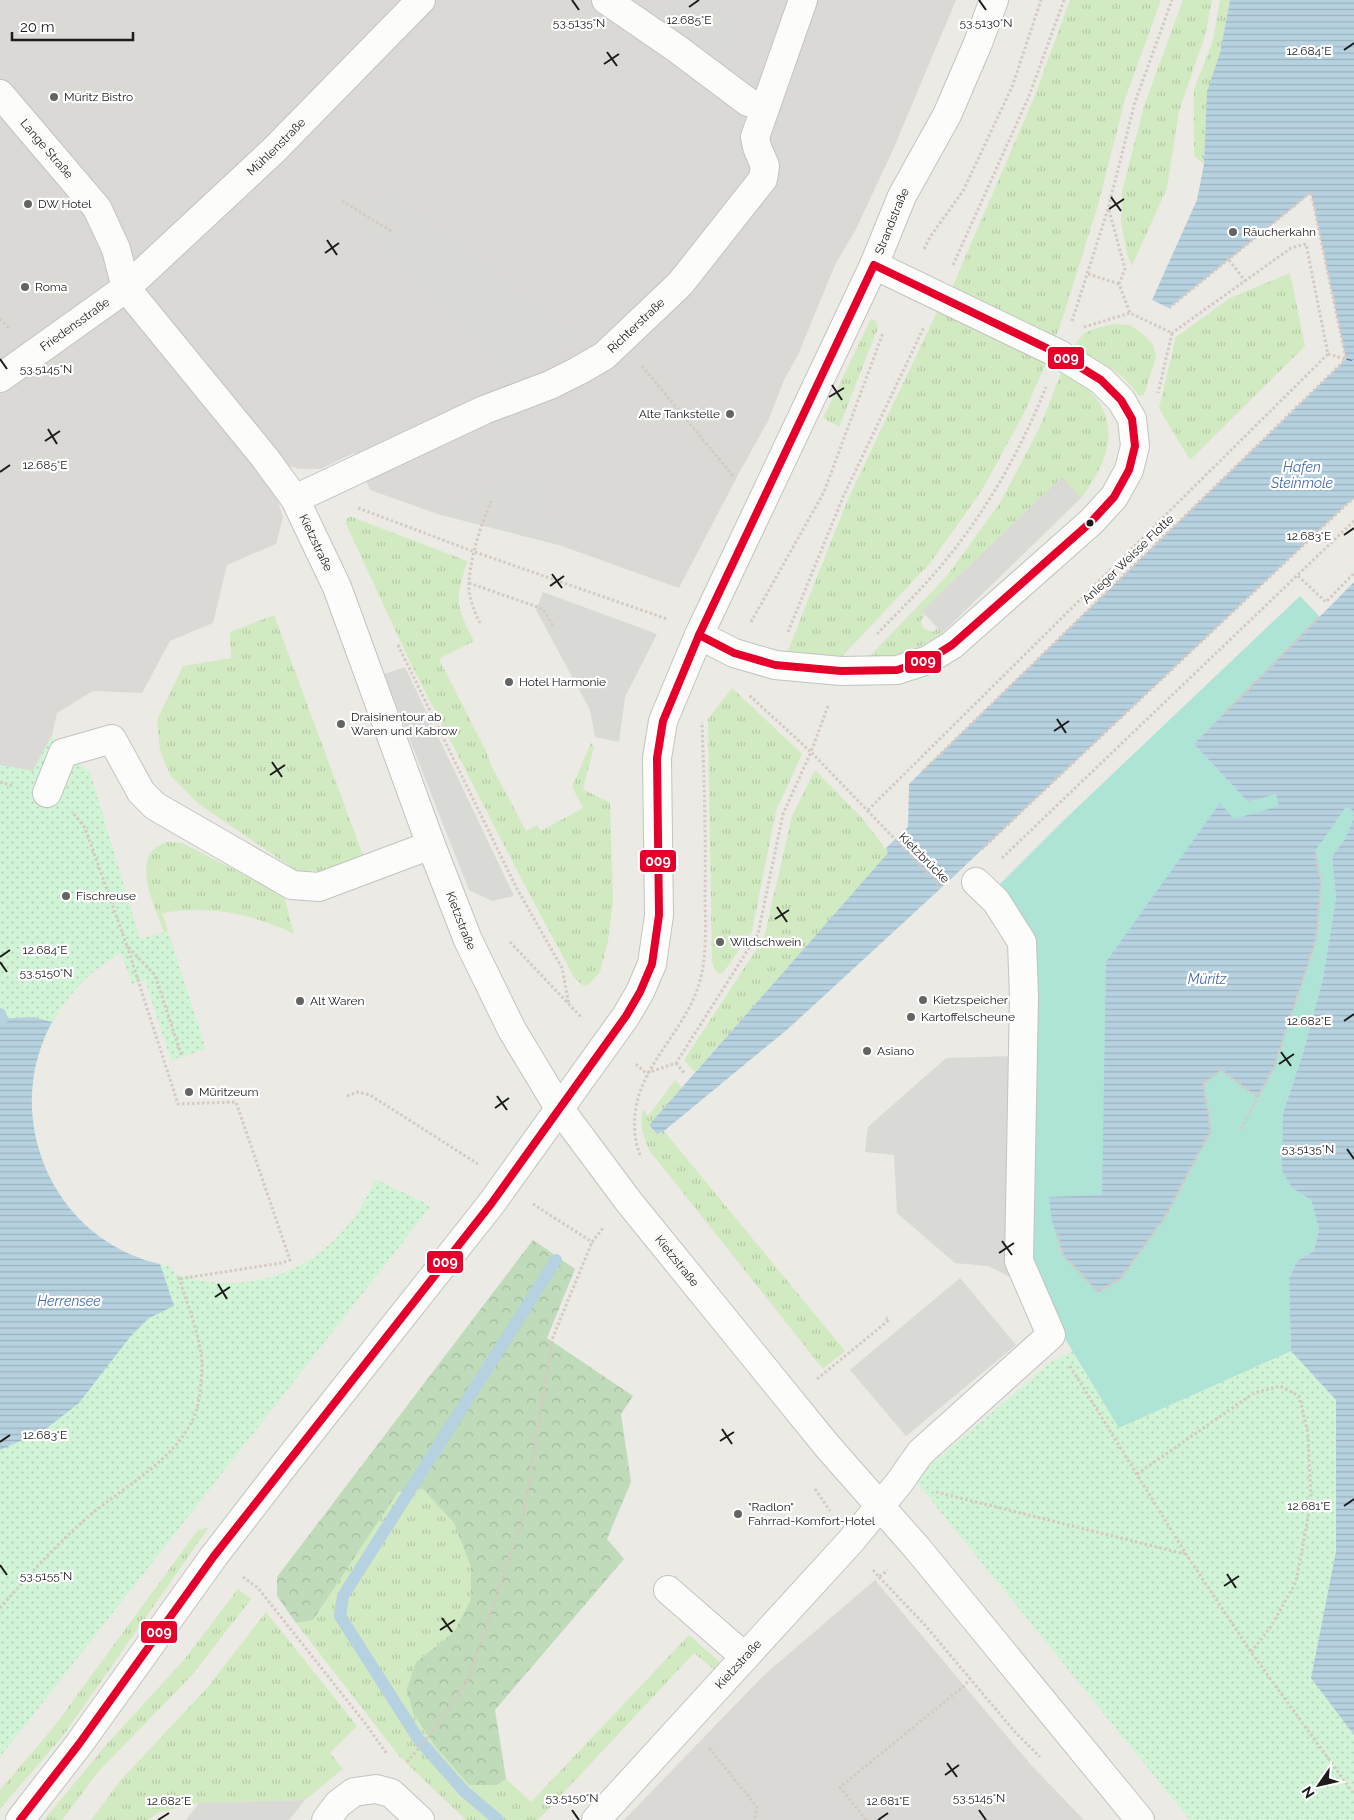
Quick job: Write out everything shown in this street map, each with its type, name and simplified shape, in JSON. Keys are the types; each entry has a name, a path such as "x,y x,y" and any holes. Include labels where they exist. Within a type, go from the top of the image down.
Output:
{"street":[{"name":"Mühlenstraße","path":"126,288 274,150 420,0"},
{"path":"606,0 677,46 748,102 764,107"},
{"name":"Richterstraße","path":"295,498 484,410 550,385 578,371 604,356 680,284 763,178 765,166 755,137 803,0"},
{"name":"Strandstraße","path":"20,1820 79,1744 214,1556 290,1456 505,1184 626,1016 640,992 652,964 659,915 657,758 663,721 699,635 874,265 902,196 947,115 994,0"},
{"name":"Lange Straße","path":"0,94 97,208 116,249 126,288"},
{"path":"699,635 734,654 775,665 841,671 898,670 928,660 952,645 1092,522 1114,497 1129,470 1135,446 1132,420 1121,400 1064,343 939,297 874,265"},
{"name":"Friedensstraße","path":"0,378 126,288"},
{"name":"Kietzstraße","path":"126,288 265,458 295,498 337,587 430,845 472,948 512,1030 559,1108 629,1202 828,1447 923,1555 1140,1820"},
{"path":"47,793 63,753 112,739 141,792 155,806 292,885 319,887 430,845"},
{"path":"880,1506 920,1453 1051,1335 1019,1261 1024,997 1022,942 996,901 976,882"},
{"name":"Kietzstraße","path":"596,1820 746,1657 880,1506"},
{"path":"668,1590 746,1657"},
{"path":"326,1820 338,1804 354,1792 376,1789 391,1793 420,1820"}],"path":[{"path":"907,282 930,237 963,191 1012,87 1040,0"},
{"path":"775,665 843,496 939,297 1029,96 1064,0"},
{"path":"702,717 706,826 705,944 703,961 699,986 688,1012 647,1074 676,1063 758,934 783,814 811,752 841,671 940,567 992,497 1032,421 1064,343 1088,274 1108,209 1134,102 1172,0"},
{"path":"1168,308 1227,257 1311,192 1346,359 1328,354"},
{"path":"342,201 393,232"},
{"path":"1108,209 1124,269 1118,284 1130,313 1172,334 1154,406 1145,415 1132,420"},
{"path":"1227,257 1245,281"},
{"path":"1088,274 1118,284"},
{"path":"1064,343 1130,313"},
{"path":"734,654 824,492 884,331"},
{"path":"621,341 721,463 760,507"},
{"name":"Anleger Weisse Flotte","path":"923,770 1346,359"},
{"path":"322,486 354,507 474,552 674,621 699,635"},
{"path":"480,623 474,611 469,583 480,527 492,499"},
{"path":"981,850 1354,499"},
{"path":"976,882 1354,521"},
{"path":"1298,576 1326,602 1354,573"},
{"path":"469,583 543,609 553,626"},
{"path":"1226,712 1320,616"},
{"path":"396,639 516,887 562,968 569,1004"},
{"name":"Kietzbrücke","path":"743,691 811,752 955,901 976,882"},
{"path":"0,782 47,793 69,807 85,828 127,946 178,1104 236,1102 290,1260 281,1263 178,1277 199,1345 202,1365 198,1401 192,1424 178,1443 143,1475 94,1512 36,1567 0,1608"},
{"path":"1241,1129 1274,1067 1316,940 1321,884 1315,851"},
{"path":"127,946 155,976 182,1057"},
{"path":"676,1063 684,1073"},
{"path":"1055,1230 1063,1255 1098,1292 1120,1279 1165,1217 1211,1130 1203,1084 1220,1070 1258,1098"},
{"path":"347,1096 358,1092 370,1095 466,1155 505,1184 592,1242"},
{"path":"413,1755 433,1731 468,1680 524,1514 553,1337 592,1242 611,1217 629,1202"},
{"path":"813,1381 889,1320 886,1318"},
{"path":"1051,1335 1186,1554 1251,1652 1354,1794"},
{"path":"1137,1474 1254,1393 1280,1386 1299,1396 1308,1433 1311,1501 1296,1582 1270,1628 1251,1652"},
{"path":"899,1483 1186,1554"},
{"path":"214,1556 258,1588 389,1756"},
{"path":"879,1577 924,1624 1015,1732 1042,1759"},
{"path":"866,1820 840,1787 964,1686 970,1678"},
{"path":"687,1721 757,1807 755,1818"}],"shaded area":[{"path":"0,0 956,0 892,152 856,229 835,265 798,355 784,380 768,421 679,588 559,545 438,514 370,490 354,453 320,469 299,469 265,459 283,517 276,544 227,565 213,623 170,641 142,693 93,691 57,713 52,735 33,771 0,765"},
{"path":"672,0 706,0 736,21 716,72 655,25"},
{"path":"386,192 578,340 516,375 362,222"},
{"path":"530,473 559,545 438,514"},
{"path":"1062,477 1081,498 942,633 922,611"},
{"path":"543,592 657,634 625,697 619,742 595,737 590,710 536,610"},
{"path":"405,667 514,896 492,901 469,890 384,674"},
{"path":"1013,1056 1010,1277 988,1266 955,1263 897,1213 894,1155 865,1152 868,1127 946,1058"},
{"path":"960,1278 1016,1345 906,1436 850,1370"},
{"path":"875,1580 1032,1766 1084,1820 624,1820 763,1676"},
{"path":"305,1800 289,1820 186,1820 199,1803"}],"green space":[{"path":"1070,0 1161,0 1125,99 1098,205 1055,338 951,290 1034,98"},
{"path":"1183,0 1212,0 1205,36 1179,111 1167,188 1132,266 1127,254 1121,221 1122,192 1144,106"},
{"path":"1220,0 1230,0 1220,53 1207,91 1204,164 1194,156 1194,90 1213,40"},
{"path":"1290,273 1305,346 1190,460 1159,408 1176,337 1230,298"},
{"path":"938,310 1047,361 1023,415 982,490 930,563 837,662 785,658 848,499"},
{"path":"871,319 876,321 878,328 839,427 823,418"},
{"path":"1113,324 1130,325 1143,334 1153,345 1156,357 1144,395 1139,396 1126,380 1110,368 1074,348 1085,333"},
{"path":"1062,371 1082,384 1096,398 1104,413 1108,428 1108,445 1094,480 1081,498 1061,478 922,611 925,616 921,620 923,627 933,632 938,628 942,633 906,652 866,660 946,577 1000,503 1039,429"},
{"path":"349,516 467,561 459,594 459,602 463,618 474,641 439,659 526,831 537,825 541,831 583,808 572,787 591,743 594,747 583,789 610,803 613,902 608,941 600,972 585,986 574,977 411,664 345,522"},
{"path":"1300,596 1320,617 1194,744 1248,802 1276,794 1346,807 1351,809 1354,818 1345,839 1332,856 1336,898 1323,978 1303,1053 1283,1113 1292,1188 1311,1200 1319,1229 1314,1251 1297,1261 1289,1279 1291,1351 1119,1428 1055,1322 1028,1261 1035,952 1023,917 1000,884 1064,820"},
{"path":"274,615 363,855 321,871 297,871 199,804 171,776 160,751 157,720 183,666 231,658 230,632"},
{"path":"732,688 802,754 776,811 752,931 723,973 718,974 712,963 708,719"},
{"name":"Müritzeum","path":"52,735 63,753 90,772 140,939 168,931 206,1049 171,1060 145,980 132,984 121,953 87,977 61,1008 43,1042 34,1079 32,1117 40,1155 57,1191 84,1224 114,1246 148,1261 172,1267 175,1275 191,1276 191,1279 221,1283 250,1282 277,1275 302,1264 325,1249 345,1229 362,1206 375,1179 431,1206 0,1757 0,765 33,771"},
{"path":"815,770 861,817 889,853 695,1072 684,1060 764,938 792,816"},
{"path":"167,842 182,843 284,895 294,934 246,916 196,910 162,913 168,931 164,932 149,891 146,868 148,858 153,850"},
{"path":"675,1080 682,1087 649,1125 657,1134 664,1131 845,1351 823,1369 649,1150 642,1130 643,1109 648,1116"},
{"path":"533,1240 575,1269 547,1338 633,1396 621,1414 631,1482 607,1539 624,1559 495,1710 506,1779 497,1785 469,1785 435,1746 413,1713 407,1689 416,1662 454,1632 471,1599 471,1567 454,1523 423,1489 398,1492 313,1620 296,1623 277,1596 277,1577"},
{"path":"1072,1351 1119,1428 1291,1351 1336,1400 1336,1551 1311,1678 1354,1735 1354,1820 1190,1820 914,1479 1050,1363"},
{"path":"423,1489 454,1523 471,1567 471,1599 454,1632 416,1662 497,1785 506,1779 531,1802 689,1635 724,1666 718,1673 694,1653 538,1820 466,1820 400,1757 296,1623 313,1620 398,1492"},
{"path":"209,1527 62,1737 0,1809 0,1790 53,1728 198,1530"},
{"path":"238,1589 251,1599 193,1674 98,1772 62,1820 44,1820 106,1745 183,1661"},
{"path":"266,1612 357,1726 330,1753 343,1769 305,1800 199,1803 160,1812 148,1820 91,1820 120,1781 207,1688"}],"water":[{"name":"Hafen Steinmole","path":"1230,0 1354,0 1354,499 953,877 789,1028 664,1131 657,1134 649,1125 888,853 886,848 908,827 909,784 1346,359 1311,193 1169,308 1152,300 1197,200 1204,164 1207,91 1220,53"},
{"name":"Müritz","path":"1354,582 1354,818 1351,809 1346,807 1315,851 1321,884 1316,940 1274,1067 1258,1097 1221,1070 1203,1084 1211,1130 1165,1217 1120,1279 1098,1292 1063,1255 1052,1221 1049,1197 1102,1195 1106,962 1220,803 1234,819 1279,806 1276,794 1248,802 1194,744"},
{"path":"1354,818 1354,1735 1311,1678 1336,1551 1336,1400 1291,1351 1289,1279 1297,1261 1314,1251 1319,1229 1311,1200 1292,1188 1282,1170 1283,1113 1303,1053 1323,978 1336,898 1332,856 1345,839"},
{"name":"Herrensee","path":"33,1017 52,1022 37,1059 32,1097 35,1134 46,1170 65,1202 91,1229 123,1251 160,1264 174,1306 149,1318 130,1337 79,1403 43,1431 0,1450 0,1019"}],"waterway":[{"path":"0,1014 2,1019"},
{"path":"498,1820 464,1791 419,1740 340,1616 343,1596 556,1260"}],"ferry route":[{"path":"1346,359 1354,361"}],"transit line":[{"name":"009","path":"874,265 1059,354 1101,380 1121,400 1132,419 1135,446 1129,470 1114,497 1091,522 952,645 928,660 897,670 841,671 775,665 734,653 699,635 874,265"},
{"name":"009","path":"20,1820 79,1744 214,1556 491,1204 626,1016 640,992 652,964 659,915 657,758 663,721 699,635"}],"place":[{"name":"Müritz Bistro","path":"54,97"},
{"name":"DW Hotel","path":"28,204"},
{"name":"Räucherkahn","path":"1233,232"},
{"name":"Roma","path":"25,287"},
{"name":"Alte Tankstelle","path":"730,414"},
{"name":"Hotel Harmonie","path":"509,682"},
{"name":"Draisinentour ab Waren und Kabrow","path":"341,724"},
{"name":"Fischreuse","path":"66,896"},
{"name":"Wildschwein","path":"720,942"},
{"name":"Kietzspeicher","path":"923,1000"},
{"name":"Alt Waren","path":"300,1001"},
{"name":"Kartoffelscheune","path":"911,1017"},
{"name":"Asiano","path":"867,1051"},
{"name":"Müritzeum","path":"189,1092"},
{"name":"\"Radlon\" Fahrrad-Komfort-Hotel","path":"738,1514"}]}
